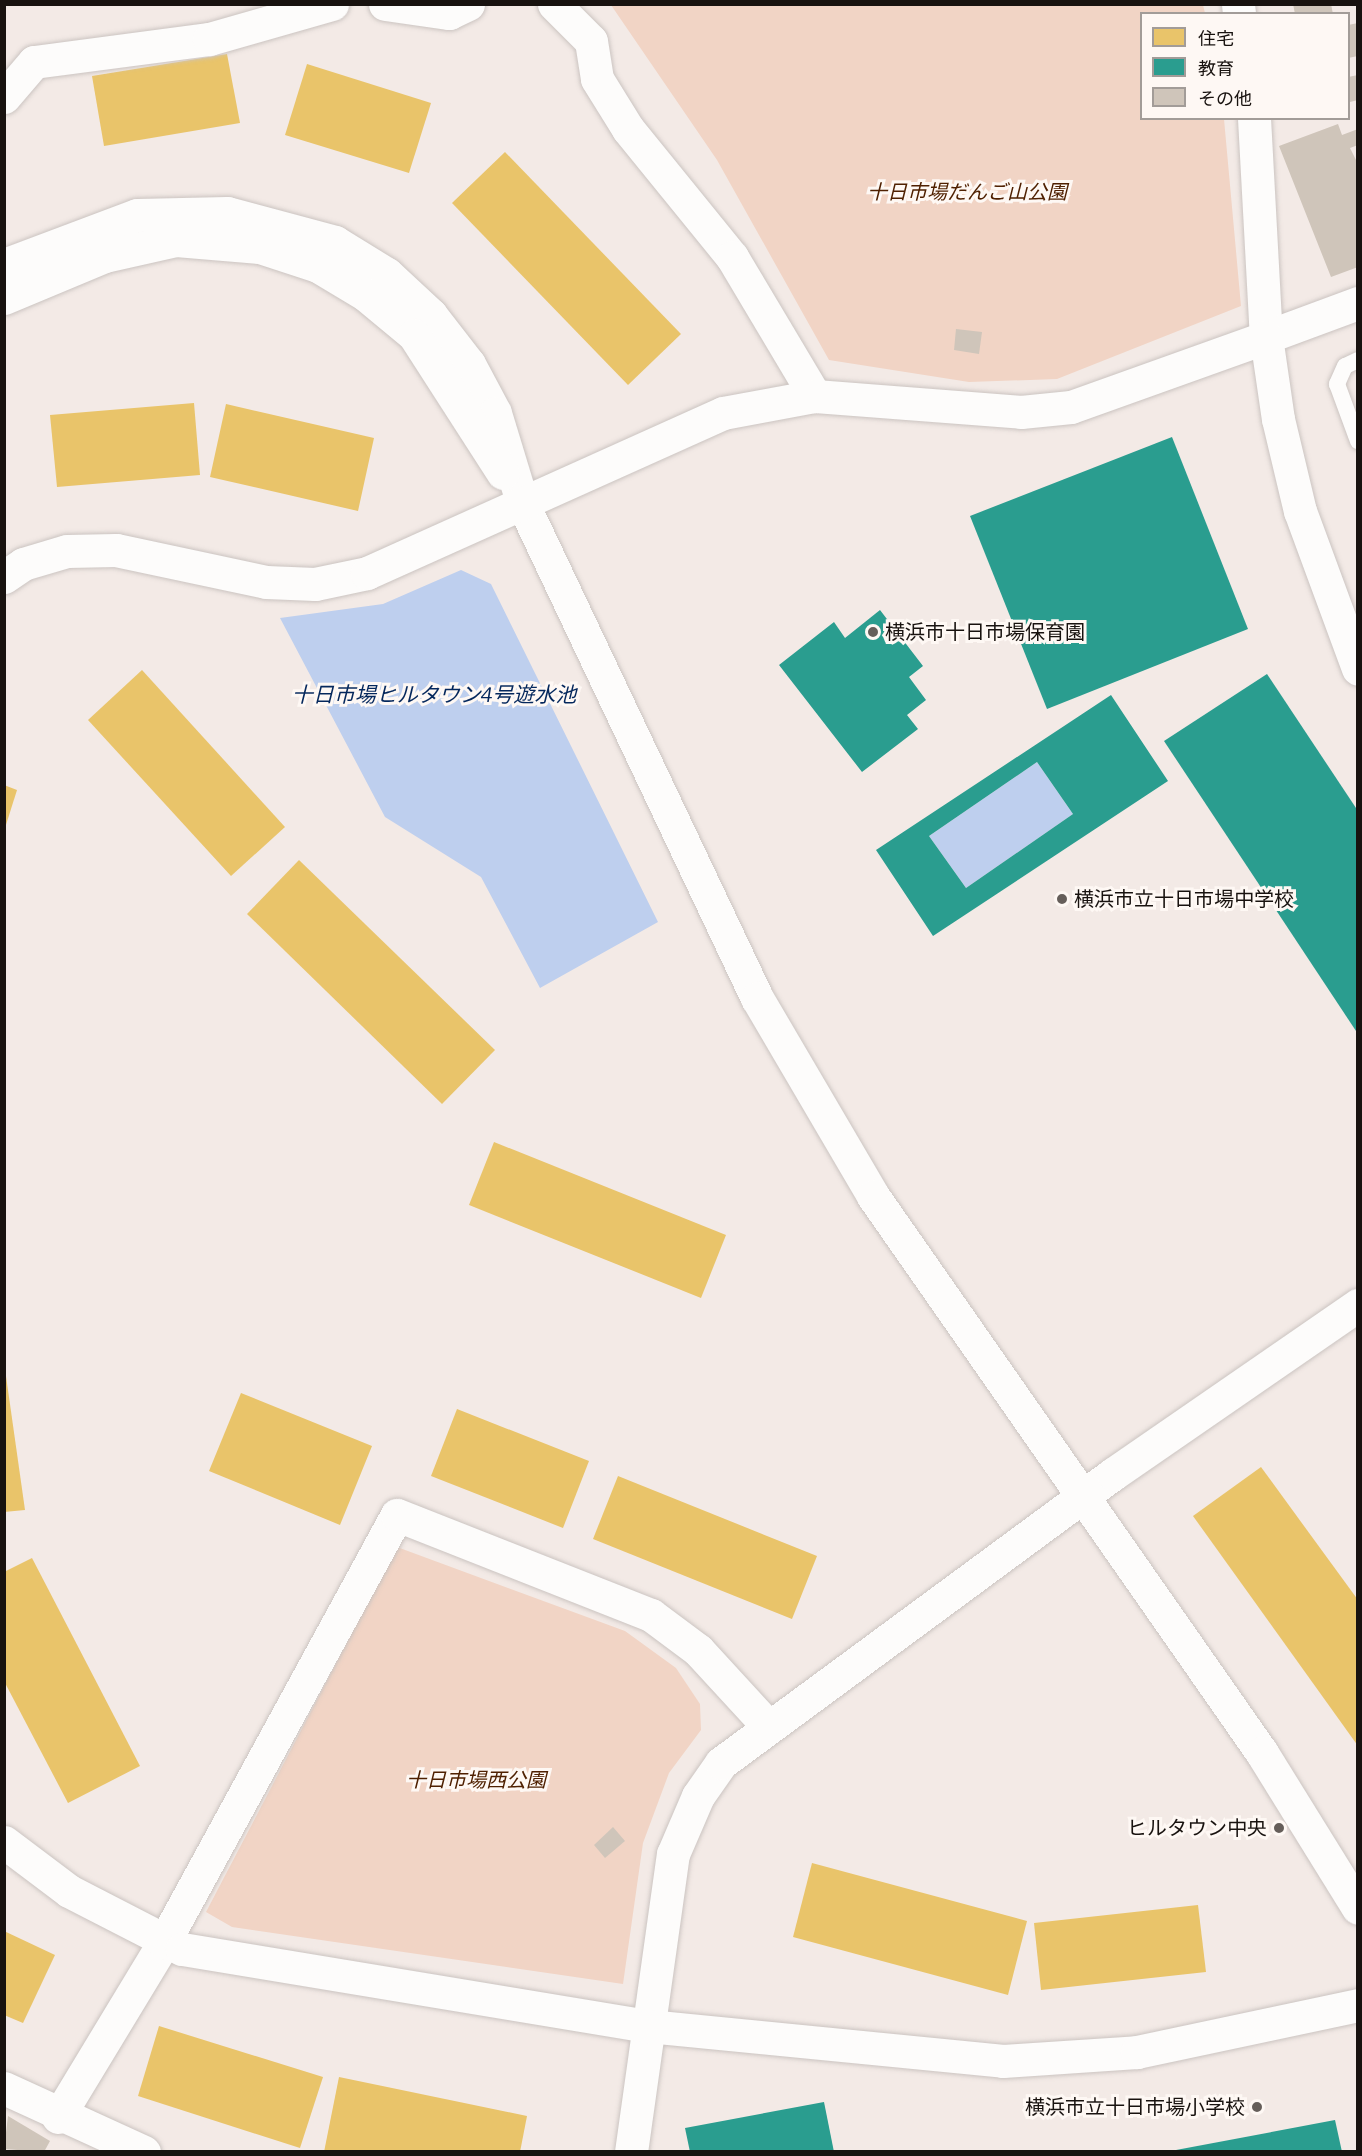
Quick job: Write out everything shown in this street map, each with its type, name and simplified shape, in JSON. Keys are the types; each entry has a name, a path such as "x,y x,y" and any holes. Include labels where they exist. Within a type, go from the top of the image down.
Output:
{"street":[{"path":"4,97 34,62 209,39 332,4"},
{"path":"385,4 449,14 468,4"},
{"path":"554,4 591,41 597,79 628,129 732,257 815,396"},
{"path":"1254,120 1266,337 1278,419 1300,511 1358,669"},
{"path":"4,265 98,226 177,211 274,222 335,242 387,274 431,315 469,364 495,413 522,502"},
{"path":"4,298 105,256 176,240 260,248 318,266 366,295 414,335 522,502 757,998 873,1196 1262,1753 1358,1908"},
{"path":"4,577 23,564 67,551 116,550 266,582 315,584 367,573 723,413 815,396 1021,412 1071,407 1358,303"},
{"path":"631,2151 673,1854 698,1796 721,1763 1082,1496 1358,1305"},
{"path":"58,2116 164,1942 397,1515 651,1615 698,1650 768,1726"},
{"path":"4,1842 69,1891 164,1942 232,1961 648,2026 882,2053 1003,2061 1137,2052 1358,2005"},
{"path":"4,2088 58,2116 144,2151"}],"lane":[{"path":"1358,360 1346,366 1337,384 1358,441"}],"green space":[{"name":"十日市場だんご山公園","path":"611,5 1203,5 1205,12 1140,12 1140,120 1224,120 1241,306 1057,379 969,382 829,360 717,160"},
{"name":"十日市場西公園","path":"397,1547 625,1631 676,1668 700,1704 701,1730 669,1773 643,1843 623,1984 232,1927 206,1912"}],"water":[{"name":"十日市場ヒルタウン4号遊水池","path":"461,570 491,584 658,922 540,988 481,877 385,817 280,618 383,604"},
{"path":"1037,762 1073,814 966,888 929,836"}],"building: 住宅":[{"path":"227,54 240,123 104,146 92,76"},
{"path":"307,64 431,103 409,173 285,135"},
{"path":"505,152 681,334 628,385 452,203"},
{"path":"194,403 200,475 57,487 50,415"},
{"path":"226,404 374,438 358,511 210,477"},
{"path":"142,670 285,827 231,876 88,720"},
{"path":"4,785 17,790 5,828 4,827"},
{"path":"299,860 495,1050 442,1104 247,914"},
{"path":"494,1142 726,1235 701,1298 469,1205"},
{"path":"4,1362 25,1510 4,1512"},
{"path":"241,1393 372,1446 340,1525 209,1471"},
{"path":"457,1409 589,1461 563,1528 431,1476"},
{"path":"1261,1467 1358,1600 1358,1746 1193,1516"},
{"path":"618,1476 817,1556 792,1619 593,1539"},
{"path":"32,1558 140,1766 68,1803 4,1681 4,1572"},
{"path":"812,1863 1027,1921 1008,1995 793,1937"},
{"path":"1198,1905 1206,1972 1041,1990 1034,1923"},
{"path":"4,1931 55,1955 23,2023 4,2015"},
{"path":"159,2026 323,2077 300,2148 138,2096"},
{"path":"339,2077 527,2116 520,2152 324,2152"}],"building: 教育":[{"path":"1172,437 1248,629 1047,709 970,516"},
{"path":"880,610 923,666 909,677 926,700 907,715 918,729 862,772 779,665 834,622 845,638"},
{"path":"1267,674 1358,811 1358,1034 1164,741"},
{"path":"1111,695 1168,781 933,936 876,850","holes":["1037,762 1073,814 966,888 929,836"]},
{"path":"824,2102 834,2152 690,2152 685,2128"},
{"path":"1335,2120 1342,2152 1176,2152 1176,2150"}],"building: その他":[{"path":"1293,4 1331,4 1333,12 1295,12"},
{"path":"1358,23 1358,56 1350,58 1350,25"},
{"path":"1358,75 1358,100 1350,102 1350,77"},
{"path":"1338,124 1342,135 1358,129 1358,145 1350,148 1358,164 1358,267 1331,277 1279,146"},
{"path":"956,329 982,332 979,354 954,350"},
{"path":"613,1827 625,1841 605,1858 594,1845"},
{"path":"8,2116 50,2141 44,2152 4,2149"}],"place":[{"name":"横浜市十日市場保育園","path":"873,632"},
{"name":"横浜市立十日市場中学校","path":"1062,899"},
{"name":"ヒルタウン中央","path":"1279,1828"},
{"name":"横浜市立十日市場小学校","path":"1257,2107"}]}
